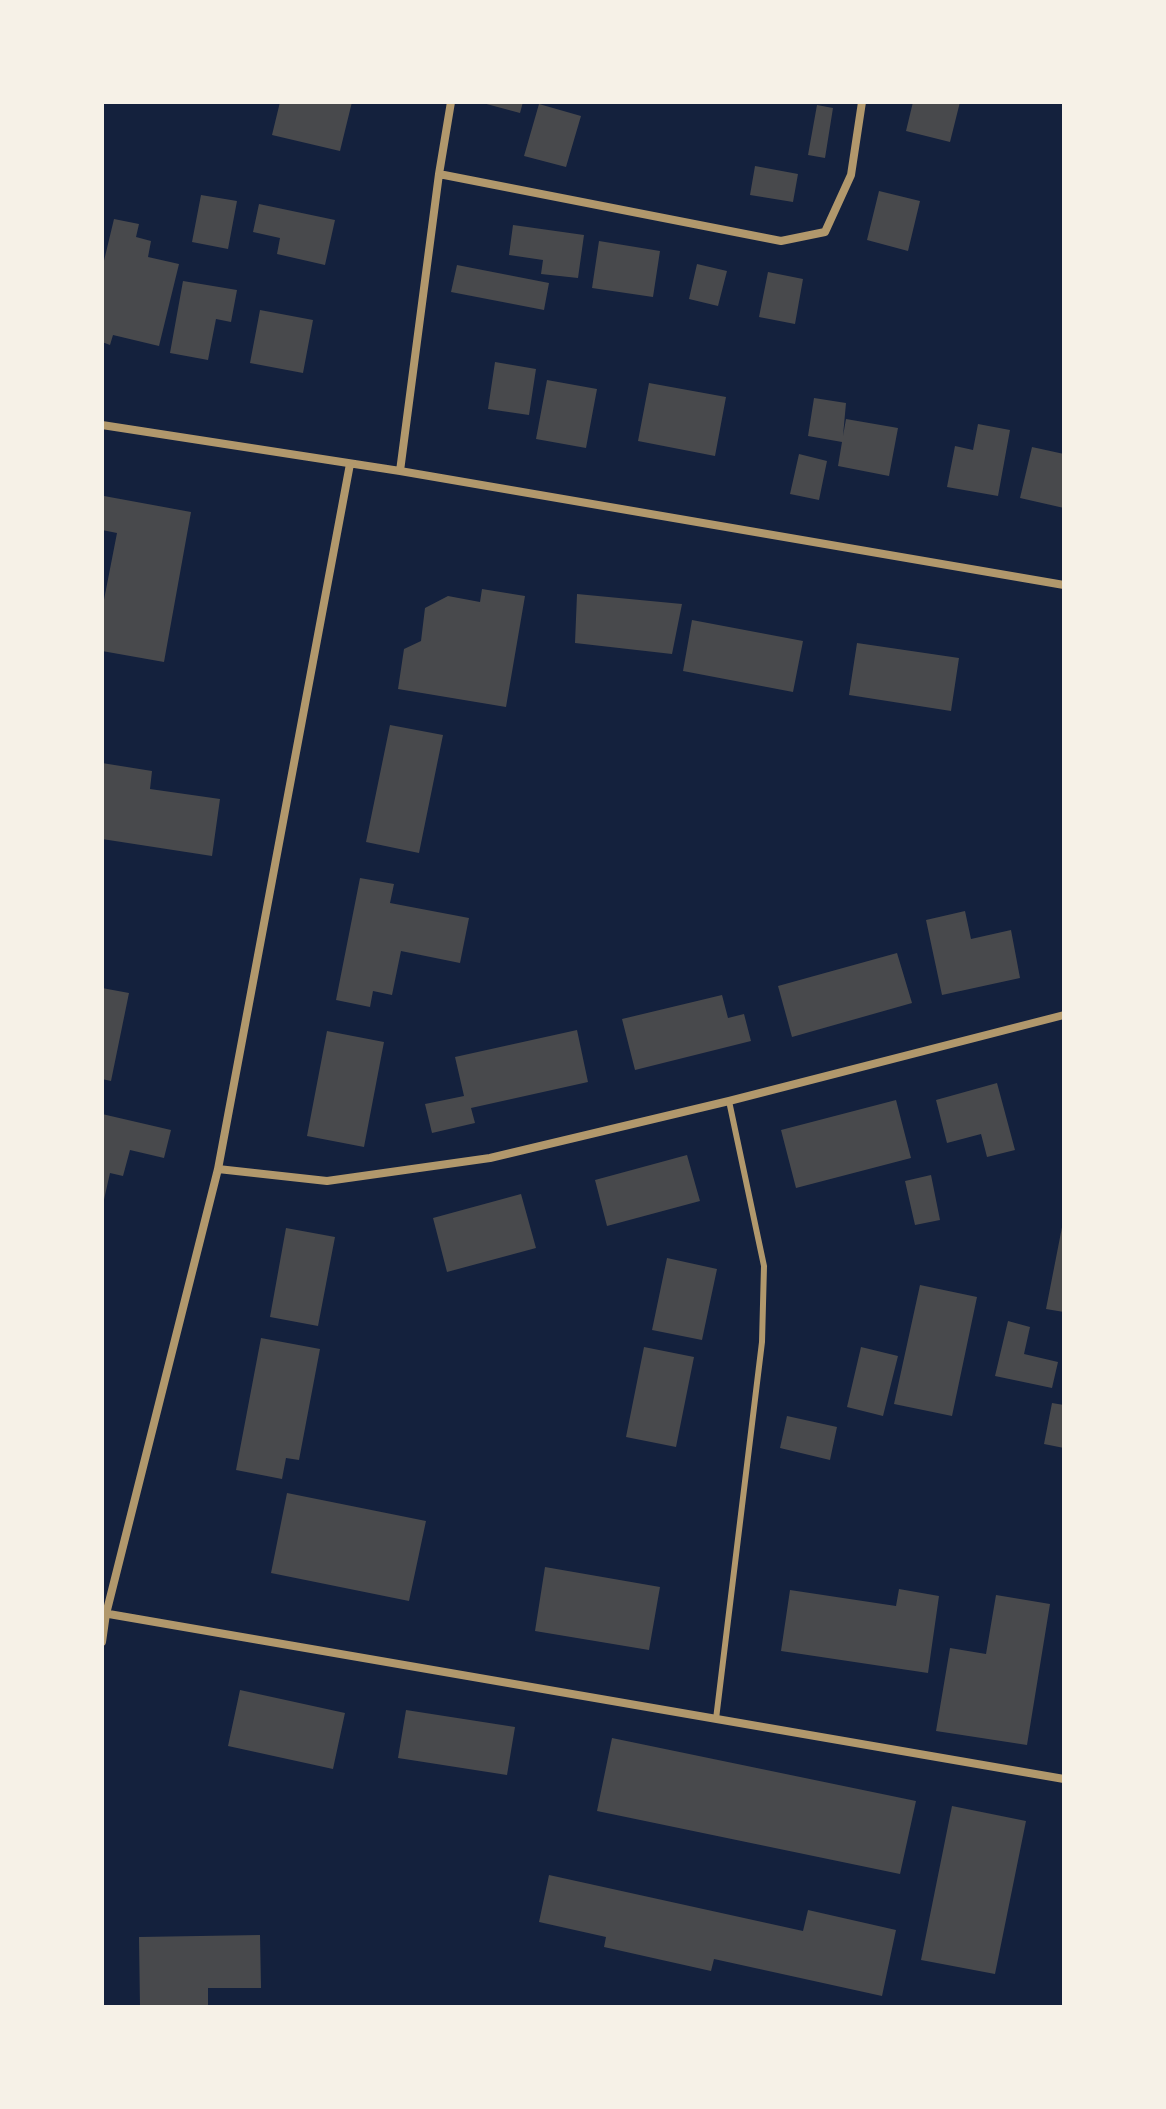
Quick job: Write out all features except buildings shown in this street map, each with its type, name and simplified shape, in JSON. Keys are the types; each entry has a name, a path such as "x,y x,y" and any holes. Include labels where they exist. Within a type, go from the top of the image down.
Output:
{"street":[{"path":"400,471 451,102"},
{"path":"439,174 781,241 825,232 851,175 862,102"},
{"path":"102,425 400,471 1064,585"},
{"path":"102,1642 104,1614 218,1169 350,464"},
{"path":"218,1169 327,1181 490,1158 729,1101 1064,1015"},
{"path":"104,1614 1064,1779"}],"lane":[{"path":"716,1719 762,1342 764,1281 764,1266 729,1101"}]}
